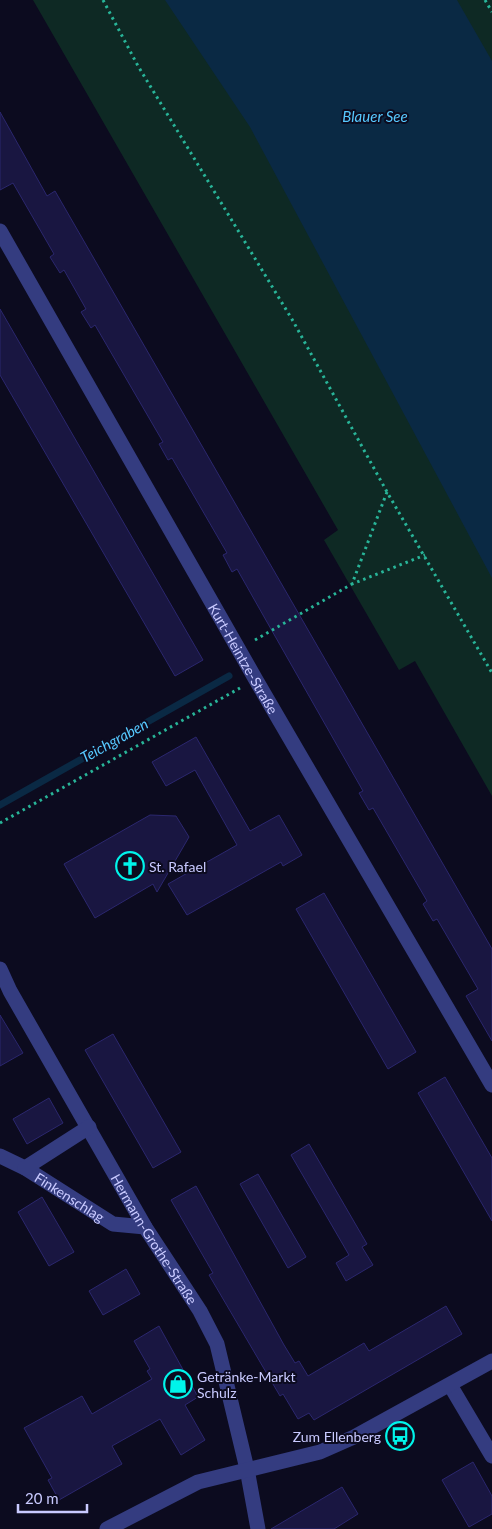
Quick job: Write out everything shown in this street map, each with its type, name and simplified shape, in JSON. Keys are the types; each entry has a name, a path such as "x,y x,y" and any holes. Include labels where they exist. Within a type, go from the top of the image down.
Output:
{"street":[{"name":"Kurt-Heintze-Straße","path":"0,231 256,680 492,1085"},
{"name":"Hermann-Grothe-Straße","path":"0,969 10,991 146,1226 200,1311 216,1344 247,1469 258,1529"},
{"name":"Finkenschlag","path":"25,1168 89,1127"},
{"name":"Finkenschlag","path":"0,1156 25,1168 113,1224 146,1226"},
{"path":"107,1529 198,1482 320,1452 362,1433 492,1361"},
{"path":"450,1384 492,1456"}],"path":[{"path":"103,0 138,66 293,322 387,492 492,673"},
{"path":"485,0 492,12"},
{"path":"352,584 387,492"},
{"path":"240,650 352,584 425,555"},
{"path":"0,823 256,680"}],"green space":[{"path":"33,0 492,0 492,796 415,661 399,670 324,540 338,530"}],"water":[{"name":"Blauer See","path":"165,0 457,0 492,61 492,578 250,127"}],"building":[{"path":"0,112 47,196 55,191 492,949 492,1041 466,996 478,989 437,919 433,921 423,904 427,901 373,808 369,810 359,793 363,791 237,569 232,572 223,555 227,553 172,458 168,460 159,444 163,442 95,325 91,328 81,312 86,309 64,270 60,273 50,257 54,254 13,183 0,190"},
{"path":"0,309 203,660 175,676 0,375"},
{"path":"196,737 250,831 279,815 302,855 283,866 281,862 187,915 168,884 237,845 195,770 166,786 152,762"},
{"name":"St. Rafael","path":"150,815 176,816 189,837 157,892 153,884 95,918 64,864"},
{"path":"324,893 416,1052 388,1069 296,909"},
{"path":"0,1015 23,1053 0,1066"},
{"path":"113,1034 181,1152 153,1168 85,1050"},
{"path":"445,1077 492,1158 492,1221 418,1093"},
{"path":"49,1098 63,1123 27,1144 13,1119"},
{"path":"309,1144 367,1244 362,1247 373,1265 346,1281 336,1263 349,1255 291,1155"},
{"path":"258,1174 306,1257 288,1268 240,1184"},
{"path":"196,1186 284,1345 295,1363 299,1361 308,1376 364,1343 369,1351 446,1306 462,1334 314,1420 309,1413 298,1419 283,1394 280,1396 209,1275 213,1273 171,1200"},
{"path":"42,1197 74,1252 49,1266 18,1212"},
{"path":"126,1269 140,1294 103,1315 89,1291"},
{"path":"159,1326 198,1397 185,1405 205,1440 181,1455 160,1419 112,1446 122,1464 59,1500 48,1480 52,1478 24,1428 82,1396 92,1414 152,1379 147,1371 150,1369 134,1341"},
{"path":"473,1462 492,1496 492,1514 469,1527 442,1480"},
{"path":"342,1487 358,1514 334,1529 271,1529"}],"waterway":[{"name":"Teichgraben","path":"0,805 229,676"}],"place":[{"name":"St. Rafael","path":"130,866"},
{"name":"Getränke-Markt Schulz","path":"178,1384"},
{"name":"Zum Ellenberg","path":"400,1436"}]}
